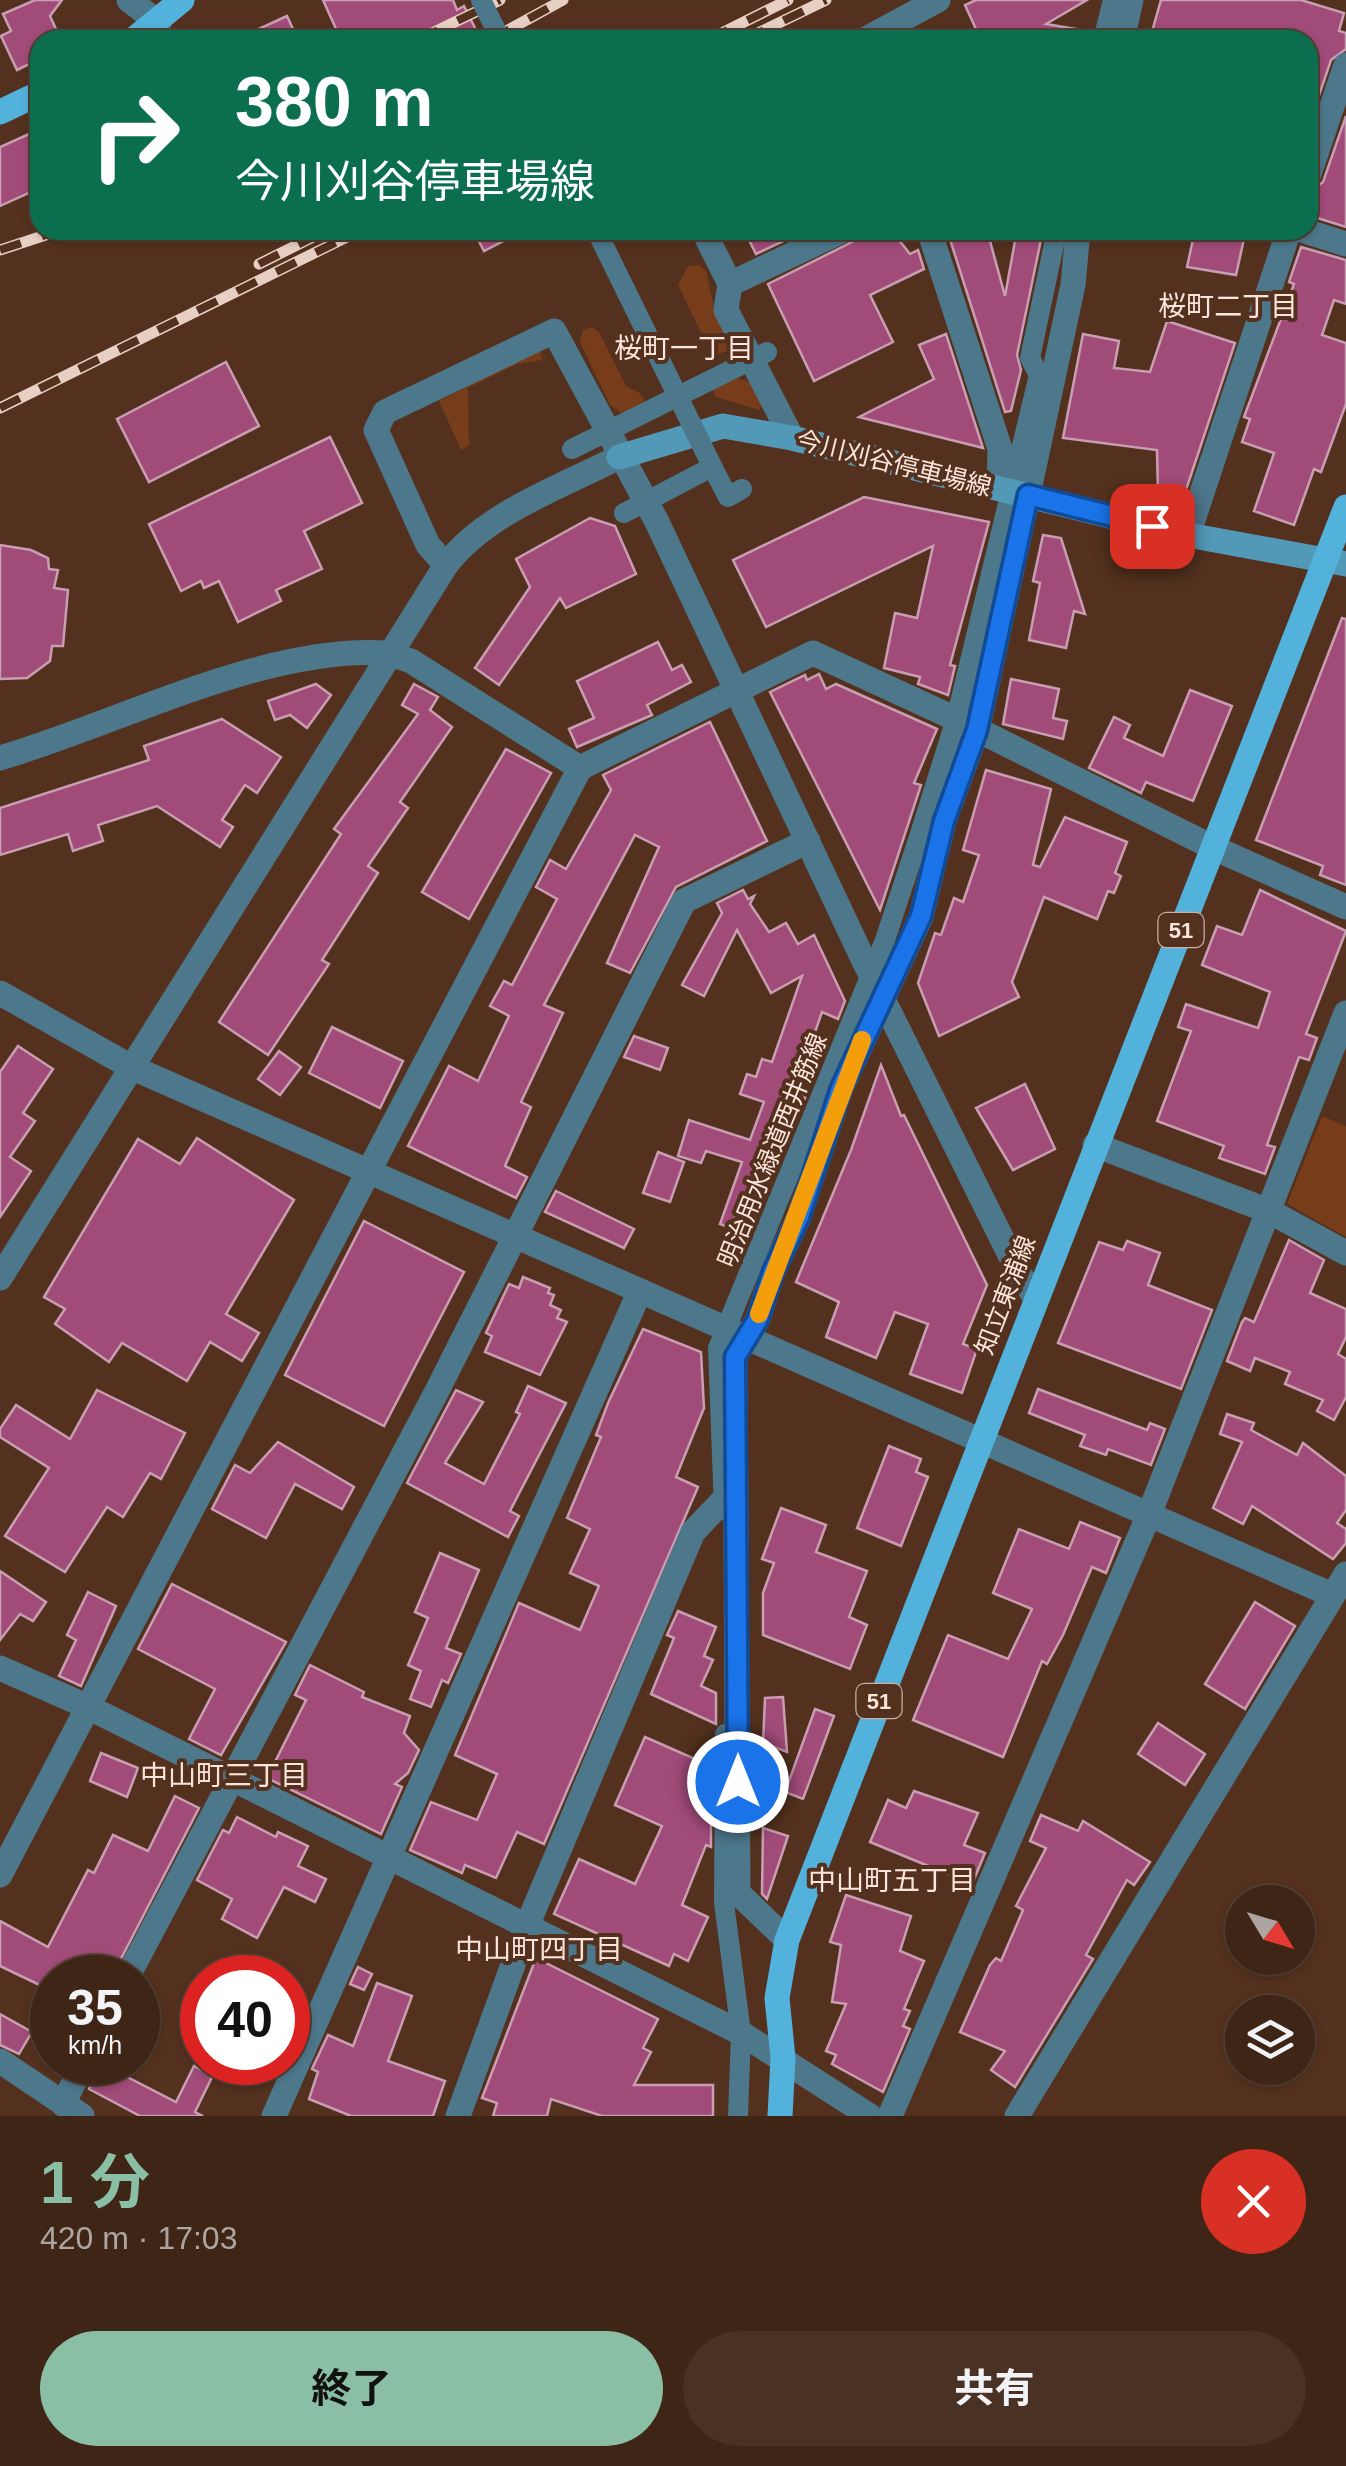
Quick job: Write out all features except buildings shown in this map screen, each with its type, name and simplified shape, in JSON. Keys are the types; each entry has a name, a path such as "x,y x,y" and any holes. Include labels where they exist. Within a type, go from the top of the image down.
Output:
{"main road":[{"path":"149,30 182,0"},
{"path":"0,112 30,98"},
{"name":"今川刈谷停車場線","path":"619,458 723,426 792,438 1188,535 1335,563"},
{"name":"知立東浦線","path":"780,2116 783,2058 777,1998 787,1940 1095,1145 1214,848 1335,563 1346,507"}],"street":[{"path":"128,0 160,23"},
{"path":"481,0 496,30"},
{"path":"882,30 938,0"},
{"path":"1106,30 1113,0"},
{"path":"1124,30 1131,0"},
{"path":"1318,148 1346,65"},
{"path":"1318,235 1346,244"},
{"path":"601,240 728,496 742,489"},
{"path":"708,240 730,284 726,310 792,438"},
{"path":"730,284 823,240"},
{"path":"932,240 1013,492"},
{"path":"735,1335 758,1319 773,1272 799,1217 876,982 921,916 966,724 1039,375 1030,358 1055,240"},
{"path":"1013,492 1073,285 1077,240"},
{"path":"1188,535 1287,240"},
{"path":"446,565 428,544 376,430 385,412 554,331 619,458 657,522 876,982 1020,1275 1036,1298"},
{"path":"572,449 767,352"},
{"path":"0,1278 387,652 464,541 492,521 619,458"},
{"path":"624,513 712,467"},
{"path":"0,758 236,677 330,651 387,652 411,661 580,768"},
{"path":"0,1875 580,768 813,653 966,724 1214,848 1346,907"},
{"path":"139,1955 230,1778 318,1620 684,901 808,840"},
{"path":"0,993 133,1068 370,1171 512,1238 1148,1518 1339,1584 1018,2116"},
{"path":"890,2116 1148,1518 1346,1014"},
{"path":"1095,1145 1268,1211 1346,1253"},
{"path":"274,2116 638,1292"},
{"path":"735,1335 724,1903 741,2033 738,2116"},
{"path":"458,2116 527,1926 693,1532 730,1493"},
{"path":"730,1493 738,1894 787,1940"},
{"path":"0,1668 86,1706 741,2033 870,2116"},
{"path":"0,2061 72,2110 78,2085"}],"shaded area":[{"path":"699,265 706,271 714,307 731,341 728,350 719,354 705,341 678,285 688,266"},
{"path":"592,327 599,332 626,386 640,393 645,402 627,417 610,405 580,342 583,330"},
{"path":"536,351 541,352 542,360 517,364 468,388 469,445 461,450 439,401"},
{"path":"734,376 751,383 763,403 759,410 716,397 713,390"},
{"path":"1322,1116 1346,1126 1346,1237 1287,1204"}],"railway":[{"path":"438,30 500,0"},
{"path":"508,30 563,0"},
{"path":"728,30 788,0"},
{"path":"764,30 826,0"},
{"path":"0,250 30,240"},
{"path":"259,264 307,240"},
{"path":"0,408 341,240"}],"slow traffic":[{"path":"759,1314 773,1272 799,1217 841,1088 862,1040"}],"district":[{"name":"桜町二丁目","path":"1228,306"},
{"name":"桜町一丁目","path":"684,348"},
{"name":"中山町三丁目","path":"224,1775"},
{"name":"中山町五丁目","path":"892,1880"},
{"name":"中山町四丁目","path":"539,1949"}],"route":[{"path":"738,1782 735,1357 758,1319 773,1272 799,1217 841,1088 921,916 944,821 977,730 1028,495 1152,526"}]}
